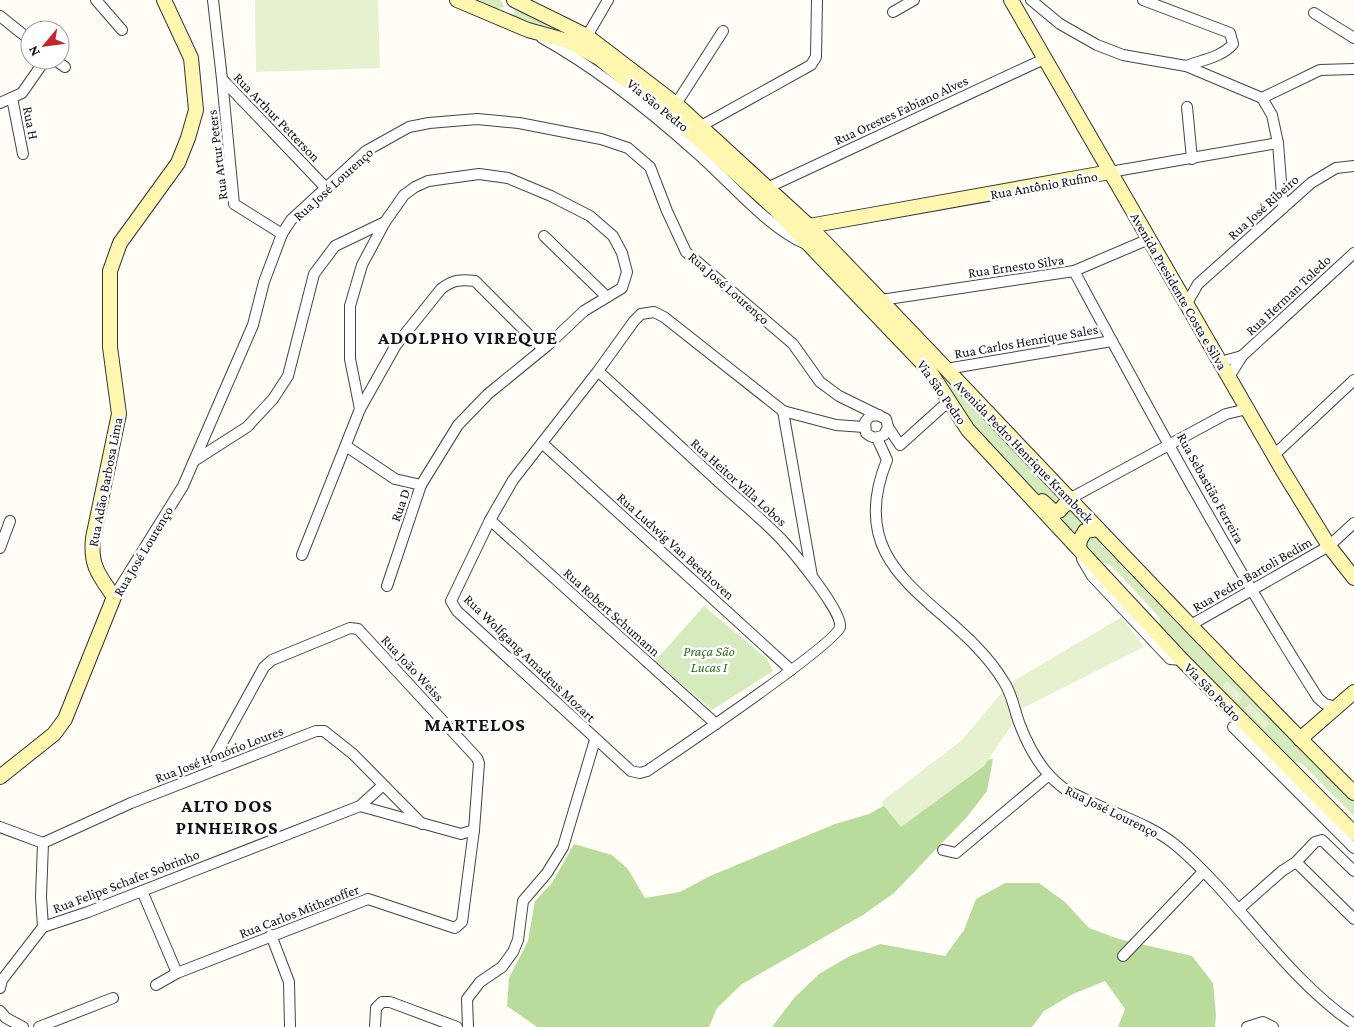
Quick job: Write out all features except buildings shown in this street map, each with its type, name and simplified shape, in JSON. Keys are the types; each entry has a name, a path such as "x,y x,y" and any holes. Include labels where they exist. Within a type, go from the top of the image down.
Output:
{"main road":[{"name":"Via São Pedro","path":"457,0 528,30 568,41 599,58 693,134 813,247 929,370 968,430 980,443 1182,660 1354,833"},
{"path":"471,0 500,12 508,10 514,0"},
{"name":"Avenida Pedro Henrique Krambeck","path":"514,0 587,36 676,104 770,187 810,226 1071,498 1190,626 1354,793"},
{"name":"Avenida Presidente Costa e Silva","path":"1011,0 1264,439 1329,546 1354,578"},
{"name":"Rua Adão Barbosa Lima","path":"114,597 96,570 91,556 93,538 119,414 110,347 110,271 120,243 178,163 196,110 191,58 167,1"},
{"name":"Rua Antônio Rufino","path":"810,226 1110,172"},
{"path":"980,443 988,446 1049,509 1059,511 1071,498"},
{"path":"1079,548 1080,540 1085,531 1098,529"},
{"name":"Rua José Lourenço","path":"0,777 54,734 65,720 114,597"},
{"path":"1300,739 1354,692"}],"street":[{"path":"96,0 122,30"},
{"name":"Rua Arthur Petterson","path":"213,0 222,79 326,187"},
{"path":"587,36 608,0"},
{"path":"892,12 914,0"},
{"path":"1031,0 1060,24 1097,45 1123,55 1186,66 1262,98 1272,115 1278,143 1283,208"},
{"path":"1142,0 1230,33 1233,44 1229,49 1186,66"},
{"path":"701,126 811,66 816,57 814,1"},
{"path":"1314,13 1354,38"},
{"path":"0,16 20,32"},
{"path":"676,104 723,31"},
{"name":"Rua Orestes Fabiano Alves","path":"770,187 1044,58"},
{"path":"1262,98 1320,70 1354,69"},
{"path":"0,103 22,93 38,70"},
{"name":"Rua Artur Peters","path":"222,79 234,204 282,234"},
{"name":"Rua H","path":"12,98 23,154"},
{"path":"1187,107 1192,159"},
{"name":"Rua José Lourenço","path":"114,597 183,486 253,325 264,282 282,234 291,220 366,151 409,127 429,123 477,119 519,123 601,139 628,148 650,167 667,211 686,252 793,344 820,382 839,396 879,415"},
{"name":"Rua Antônio Rufino","path":"1110,172 1278,143"},
{"name":"Rua José Ribeiro","path":"1186,303 1198,284 1323,174 1336,168 1354,166"},
{"path":"360,409 350,359 350,306 362,265 385,222 404,195 428,181 479,174 508,178 551,196 590,216 613,236 627,272 622,288 584,311 543,349 488,394 458,425 421,485"},
{"path":"194,461 247,426 273,399 288,376 314,274 335,246 385,222"},
{"path":"544,236 607,297"},
{"name":"Rua Ernesto Silva","path":"881,300 1074,271 1149,239"},
{"name":"Rua Herman Toledo","path":"1229,377 1242,356 1354,253"},
{"name":"Rua Sebastião Ferreira","path":"1074,271 1252,590 1318,698 1325,704 1336,707"},
{"path":"302,555 360,409 396,345 441,288 450,282 462,279 475,281 543,349"},
{"path":"1178,288 1198,284"},
{"name":"Rua Wolfgang Amadeus Mozart","path":"840,628 833,638 791,670 647,772 640,773 631,770 595,740 453,606 451,600 490,520 513,480 641,314 654,312 664,317 783,411 836,425 865,425"},
{"name":"Rua Carlos Henrique Sales","path":"946,369 1112,341"},
{"name":"Rua Herman Toledo","path":"1220,362 1242,356"},
{"name":"Rua Heitor Villa Lobos","path":"598,371 781,539 812,576 840,619 840,628"},
{"path":"1274,455 1291,436 1354,380"},
{"name":"Rua José Lourenço","path":"950,400 900,445 887,460 877,484 875,516 879,542 894,570 977,649 1004,681 1014,700 1020,725 1039,764 1049,775 1062,787 1160,834 1203,872 1240,909 1319,997 1354,1024"},
{"name":"Rua José Lourenço","path":"851,401 865,425"},
{"path":"1071,498 1243,403"},
{"path":"783,411 812,576"},
{"path":"888,427 884,435 876,438 871,437 865,425 870,416 879,415 886,419 888,427 900,445"},
{"path":"1264,439 1277,440 1291,436"},
{"path":"876,438 887,460"},
{"name":"Rua Ludwig Van Beethoven","path":"542,443 791,670"},
{"name":"Rua D","path":"346,446 395,478 421,485 387,586"},
{"name":"Rua Robert Schumann","path":"490,520 716,724"},
{"path":"0,548 10,521"},
{"name":"Rua Pedro Bartoli Bedim","path":"1190,626 1329,546 1354,523"},
{"name":"Rua João Weiss","path":"218,768 215,756 264,667 272,660 355,628 477,758 480,769 474,830 462,922 456,928"},
{"path":"1233,727 1354,848"},
{"name":"Rua José Honório Loures","path":"42,843 131,803 316,731 324,731 353,754 382,786 422,824"},
{"path":"468,1027 467,999 480,982 502,967 513,952 518,940 523,901 546,873 562,847 595,740"},
{"path":"943,850 956,853 1049,775"},
{"path":"360,806 382,786"},
{"path":"393,814 402,805"},
{"path":"360,806 461,834 474,830"},
{"name":"Rua Felipe Schafer Sobrinho","path":"43,927 142,891 360,806"},
{"path":"0,827 42,843 41,897 43,927 2,980 0,988"},
{"path":"1240,909 1282,871 1296,862 1315,842 1322,840 1354,871"},
{"path":"1296,862 1352,911"},
{"path":"1123,956 1203,872"},
{"path":"142,891 177,973"},
{"name":"Rua Carlos Mitheroffer","path":"156,985 177,973 368,899 456,928"},
{"path":"271,936 289,982 290,1027"},
{"path":"39,1027 113,998"},
{"path":"375,1027 376,1008 382,1002 390,1002 457,1027"},
{"path":"0,1011 6,1018 23,1027"},
{"path":"1246,1027 1263,1022 1273,1027"}],"green space":[{"path":"255,0 378,0 380,68 256,72"},
{"path":"478,0 501,0 504,7 498,9"},
{"path":"517,6 569,31 511,18"},
{"path":"951,383 1061,498 1061,503 1049,506 988,440 976,431 956,399 949,385"},
{"path":"1072,508 1086,523 1073,536 1059,521"},
{"path":"1090,537 1099,538 1103,541 1101,544 1236,685 1354,802 1354,816 1301,763 1290,761 1159,626 1160,618 1111,565 1099,562 1086,548 1086,539"},
{"name":"Praça São Lucas I","path":"704,606 767,659 773,671 712,710 655,661"},
{"path":"1122,617 1144,647 1023,708 984,766 901,827 881,802 961,741 1010,683"},
{"path":"1227,681 1243,697 1238,702 1222,686"},
{"path":"1249,703 1269,724 1264,728 1244,708"},
{"path":"993,759 987,791 967,817 894,893 863,915 742,984 717,1008 709,1027 537,1027 507,1006 509,978 528,941 535,901 552,883 574,844 612,855 628,869 645,898 680,892 710,876 835,824 869,814 961,762"},
{"path":"1005,883 1039,883 1065,902 1089,928 1119,939 1192,956 1213,983 1216,1015 1215,1027 1118,1027 1125,1009 1105,981 1073,994 1044,1011 1032,1027 772,1027 794,998 819,974 848,957 880,944 945,956 964,930 976,899"}],"district":[{"name":"ADOLPHO VIREQUE","path":"468,337"},
{"name":"MARTELOS","path":"475,724"},
{"name":"ALTO DOS PINHEIROS","path":"227,816"}]}
